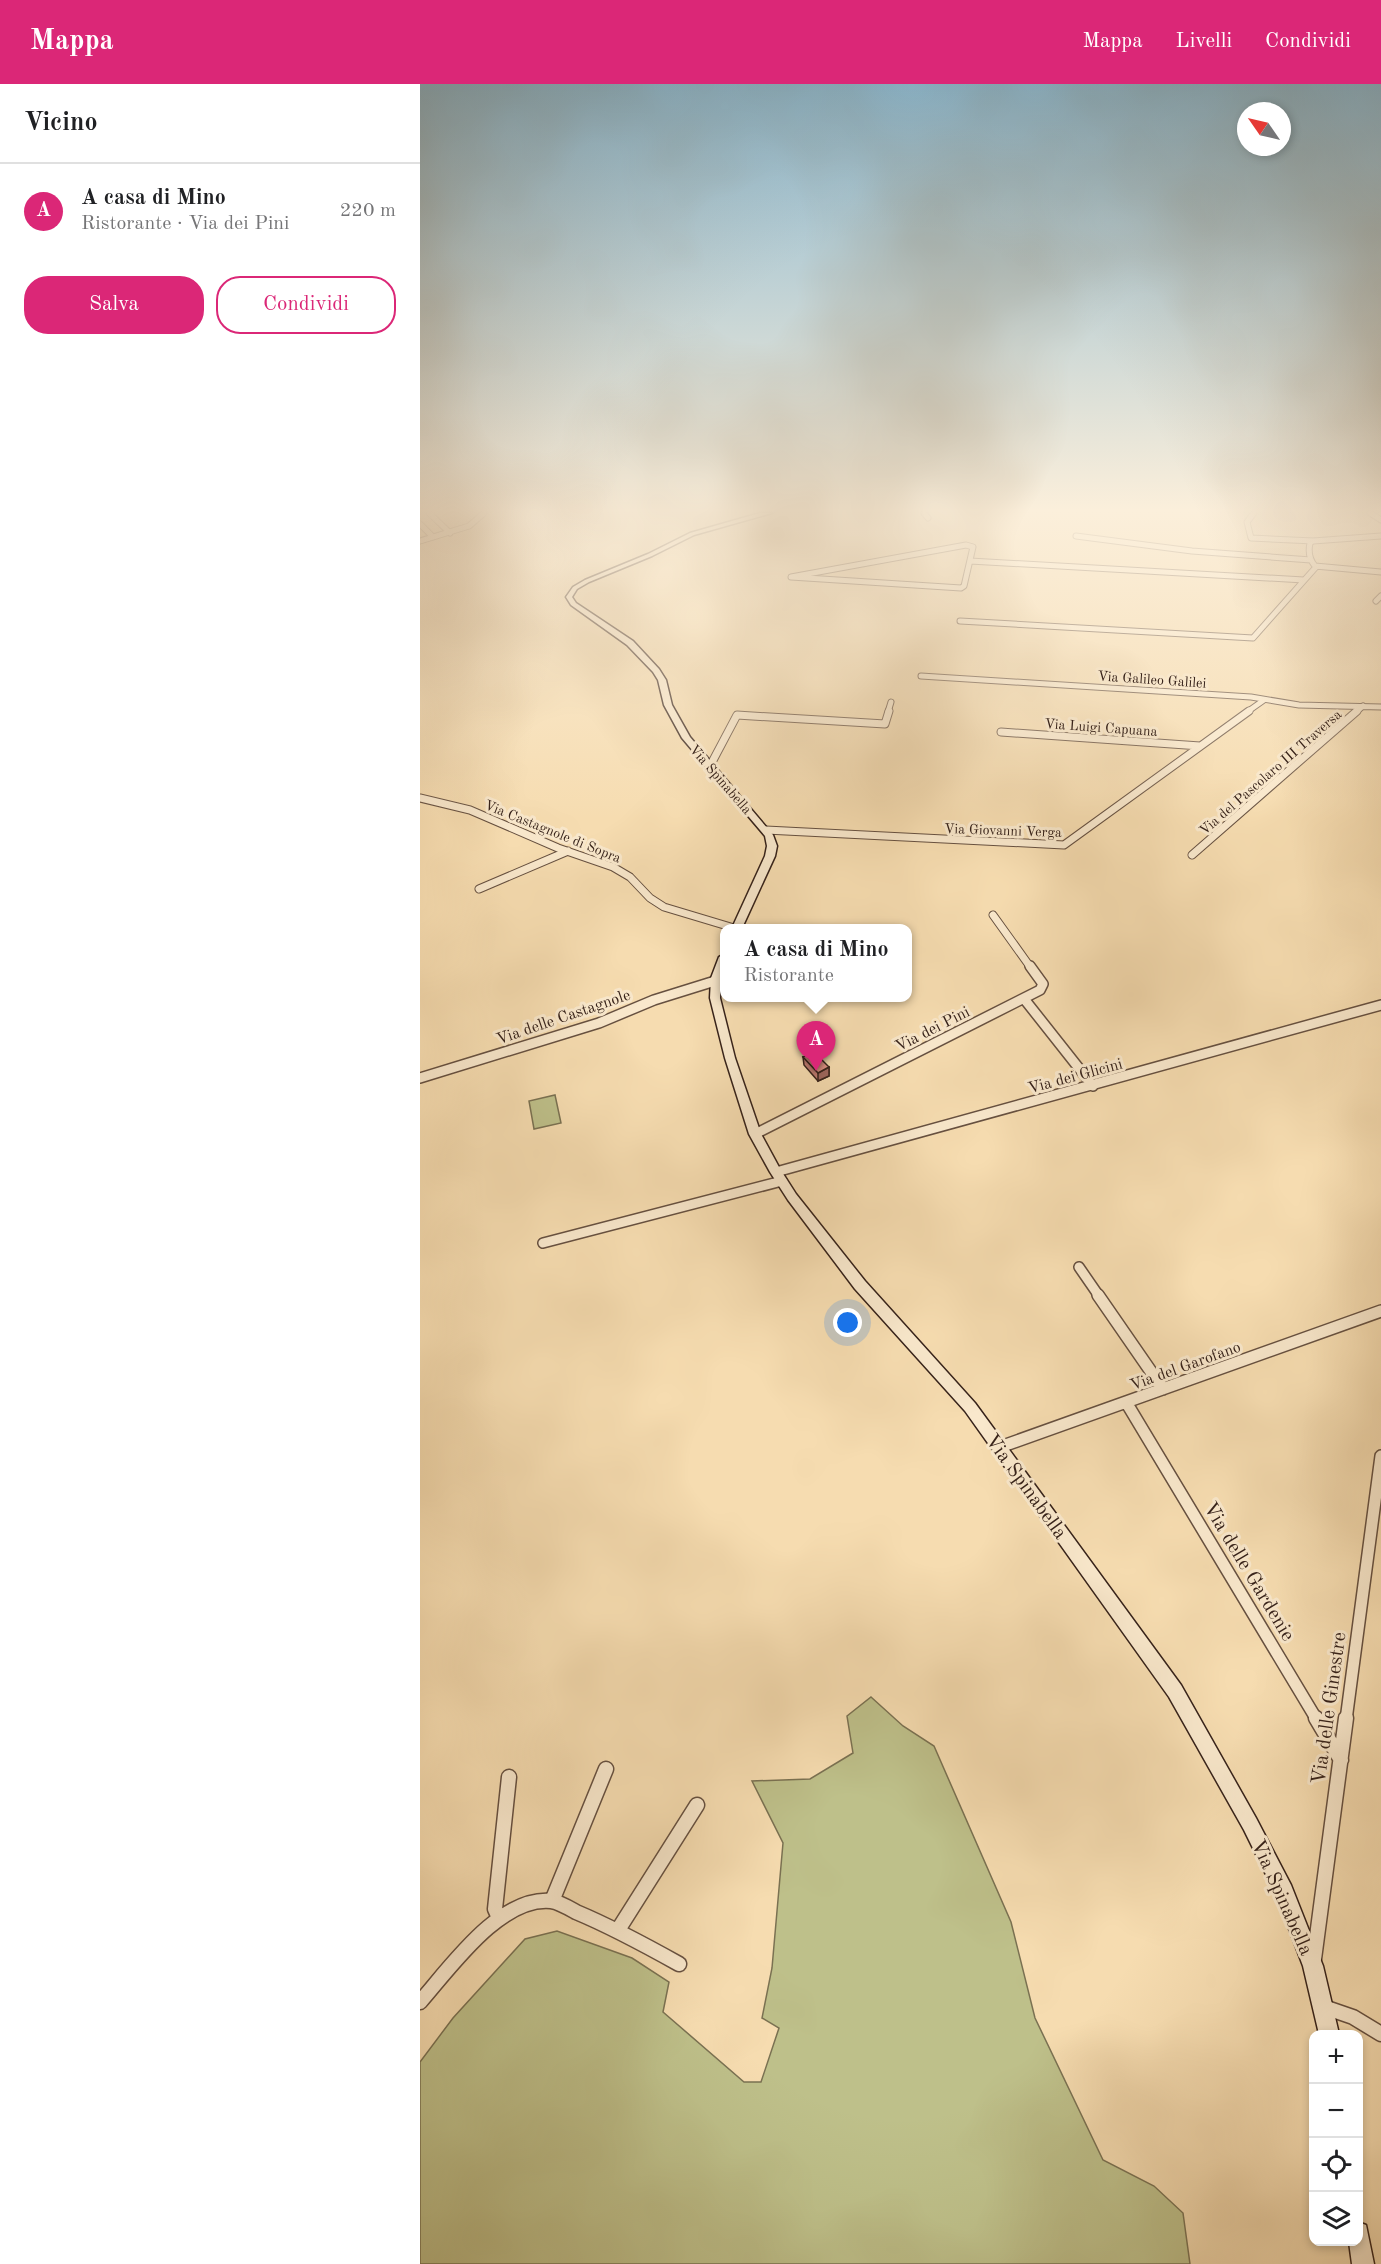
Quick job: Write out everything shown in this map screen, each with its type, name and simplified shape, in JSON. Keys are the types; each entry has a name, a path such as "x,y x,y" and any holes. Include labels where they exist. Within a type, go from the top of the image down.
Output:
{"street":[{"name":"Via Spinabella","path":"589,615 630,643 656,670 662,680 668,705 694,749 766,830 772,841 771,852 737,924"},
{"path":"960,621 1252,638 1260,634 1276,615"},
{"name":"Via Galileo Galilei","path":"921,676 1251,697 1304,705 1381,707"},
{"name":"Via Giovanni Verga","path":"766,830 1064,845 1264,700"},
{"path":"710,766 737,715 885,724 891,702"},
{"name":"Via del Pascolaro III Traversa","path":"1192,855 1363,706"},
{"name":"Via Luigi Capuana","path":"1001,732 1200,746"},
{"name":"Via Castagnole di Sopra","path":"420,798 470,810 620,871 630,877 650,898 668,909 721,924"},
{"path":"479,889 568,851"},
{"name":"Via dei Pini","path":"755,1134 1025,1000 1040,990 1043,984 993,915"},
{"name":"Via Spinabella","path":"720,968 715,981 715,998 730,1058 755,1134 779,1176 860,1285 958,1393 1000,1447 1183,1704 1267,1856 1313,1965 1328,2030"},
{"name":"Via delle Castagnole","path":"420,1078 599,1023 654,1000 715,981"},
{"path":"1025,1000 1093,1086"},
{"name":"Via dei Glicini","path":"543,1243 1381,1005"},
{"path":"1079,1267 1163,1389"},
{"name":"Via del Garofano","path":"1000,1447 1381,1311"},
{"name":"Via delle Gardenie","path":"1126,1402 1341,1760"},
{"name":"Via delle Ginestre","path":"1313,1965 1381,1456"},
{"path":"552,1901 606,1769"},
{"path":"499,1918 495,1909 509,1777"},
{"path":"618,1930 697,1805"},
{"path":"420,2002 499,1918 519,1907 543,1901 552,1901 618,1930 679,1964"},
{"path":"1324,2007 1353,2018 1381,2034"},
{"path":"1360,2246 1362,2264"}],"green space":[{"path":"555,1095 561,1123 534,1129 529,1101"},
{"path":"871,1697 903,1726 934,1746 1011,1922 1035,2018 1103,2160 1154,2186 1183,2213 1190,2264 420,2264 420,2062 453,2018 525,1939 557,1931 632,1958 669,1982 663,2012 744,2082 761,2082 779,2028 762,2018 772,1968 783,1843 752,1781 810,1779 853,1753 847,1716"}],"building":[{"path":"814,1052 829,1067 818,1073 803,1057"}],"place":[{"name":"A casa di Mino","path":"816,1071"}]}
